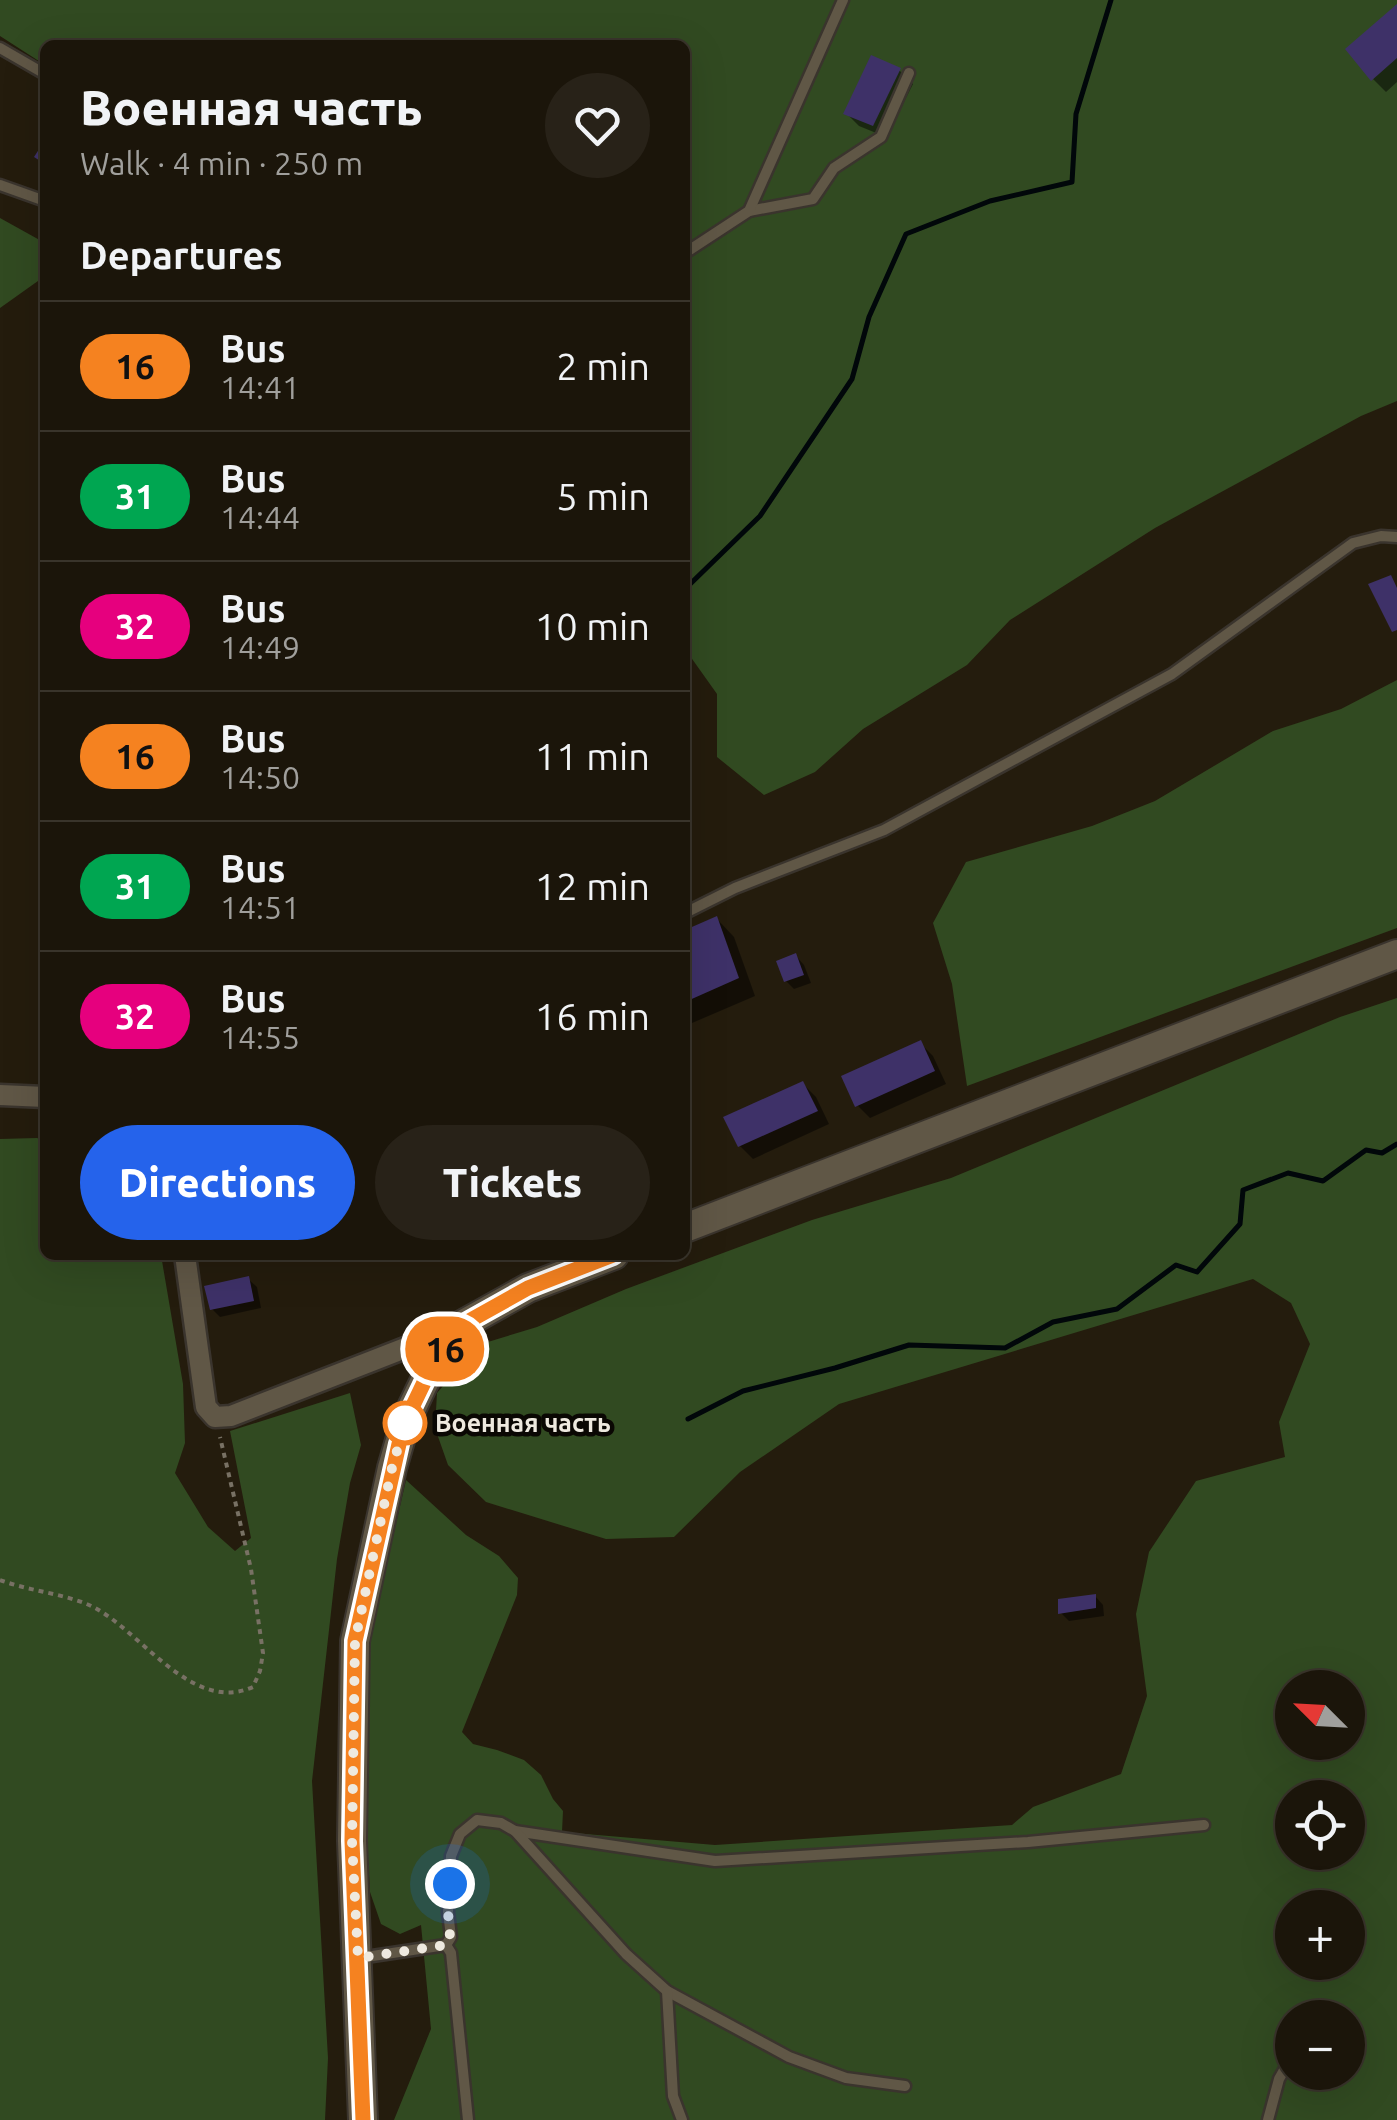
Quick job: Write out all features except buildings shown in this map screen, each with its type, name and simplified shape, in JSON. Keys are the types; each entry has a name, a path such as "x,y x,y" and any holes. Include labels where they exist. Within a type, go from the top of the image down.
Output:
{"street":[{"path":"690,1226 1397,954"},
{"path":"0,1095 40,1097"},
{"path":"186,1260 206,1407 215,1418 231,1416 460,1326 528,1288 601,1260"},
{"path":"363,2120 352,1841 355,1641 406,1420 429,1372 460,1326"}],"lane":[{"path":"748,211 843,0"},
{"path":"0,48 40,71"},
{"path":"690,251 748,211 813,199 834,168 880,138 909,73"},
{"path":"0,185 40,200"},
{"path":"690,910 735,888 884,830 1172,674 1354,543 1381,536 1397,537"},
{"path":"446,1945 450,1937 452,1856 460,1834 477,1820 515,1830 715,1861 1028,1842 1204,1825"},
{"path":"515,1830 626,1954 667,1991 789,2057 846,2078 905,2086"},
{"path":"358,1958 446,1945"},
{"path":"446,1945 451,1952 468,2120"},
{"path":"667,1991 673,2096 682,2120"},
{"path":"1268,2120 1276,2090"}],"path":[{"path":"0,1580 86,1603 114,1618 166,1666 195,1684 230,1692 253,1687 263,1653 250,1569 215,1418"}],"green space":[{"path":"0,0 1397,0 1397,401 1361,416 1155,528 1010,620 967,665 863,729 815,772 764,795 717,757 717,694 690,656 690,40 40,40 40,62 0,36"},
{"path":"0,218 40,240 40,280 0,308"},
{"path":"1397,680 1397,928 967,1086 952,984 933,923 966,862 1092,826 1155,801 1273,731 1341,709"},
{"path":"1397,998 1397,2120 394,2120 431,2029 421,1925 400,1934 381,1924 370,1892 363,1774 371,1632 406,1480 466,1535 499,1556 518,1578 517,1595 462,1732 473,1744 524,1760 541,1775 563,1811 562,1832 715,1845 1012,1825 1033,1807 1121,1774 1147,1696 1136,1614 1149,1552 1196,1481 1285,1457 1279,1422 1310,1344 1291,1303 1253,1279 839,1404 740,1472 674,1537 606,1539 486,1502 448,1465 435,1428 437,1393 478,1345 537,1327 626,1289 812,1220 951,1178 1340,1017"},
{"path":"0,1139 40,1139 40,1260 162,1260 183,1384 185,1443 175,1473 208,1527 235,1551 251,1538 230,1431 350,1393 361,1445 337,1559 312,1781 328,2058 325,2120 0,2120"}],"waterway":[{"path":"690,584 760,516 852,379 869,317 906,234 990,201 1072,182 1076,114 1111,0"},
{"path":"688,1419 743,1391 909,1345 1005,1348 1053,1322 1117,1309 1176,1265 1197,1272 1240,1224 1243,1190 1288,1173 1323,1181 1366,1150 1382,1153 1397,1144"}],"bus line":[{"name":"16","path":"363,2120 352,1841 355,1641 392,1468 406,1420 429,1372 460,1326 528,1288 600,1260"}],"place":[{"name":"Военная часть","path":"405,1423"}],"route":[{"path":"405,1423 406,1420 355,1641 352,1841 358,1958 446,1945 450,1937 450,1884"}]}
